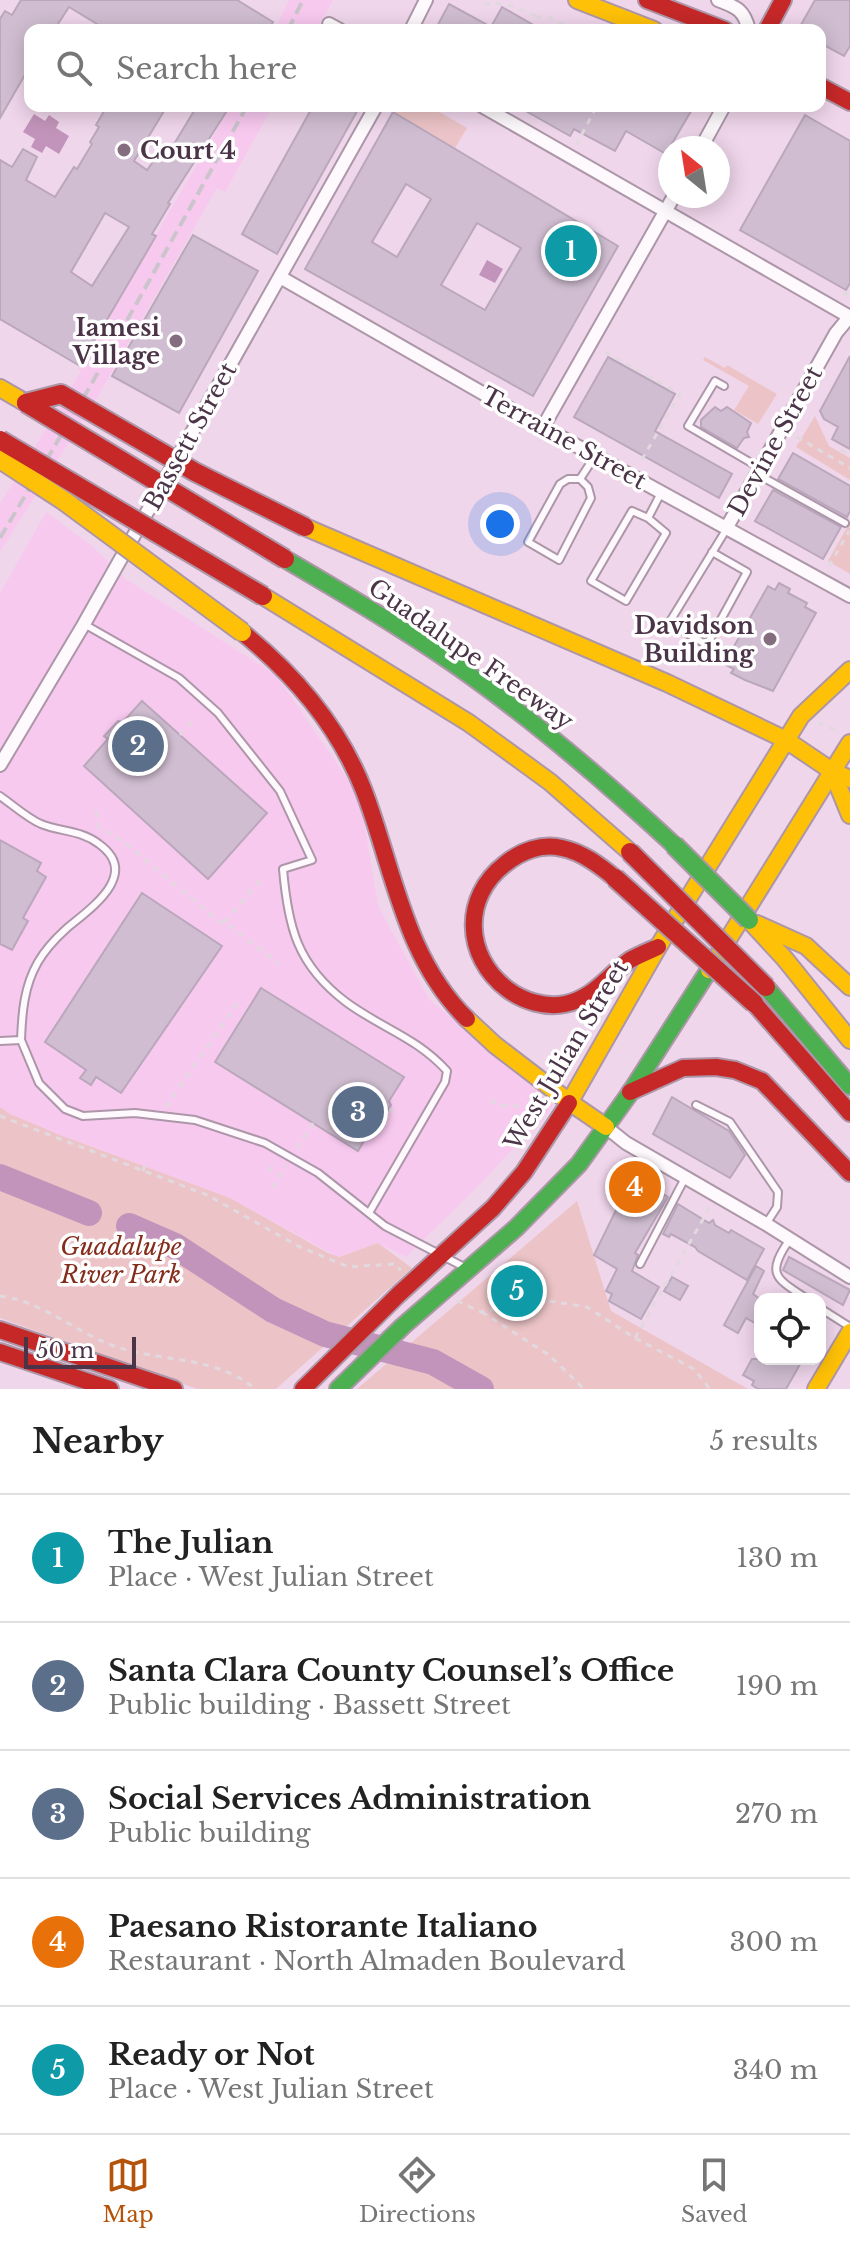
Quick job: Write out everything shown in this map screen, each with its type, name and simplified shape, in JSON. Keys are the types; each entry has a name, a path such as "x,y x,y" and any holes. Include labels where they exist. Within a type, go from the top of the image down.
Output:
{"main road":[{"path":"577,0 639,24"},
{"path":"647,0 709,24"},
{"path":"770,24 783,0"},
{"path":"826,89 850,102"},
{"name":"Guadalupe Freeway","path":"0,388 377,614 479,682 648,821 785,959 850,1040"},
{"path":"26,403 61,394 195,472 305,527 667,683 786,740 832,771 850,779"},
{"path":"0,440 469,723 550,782 630,852 766,987 850,1086"},
{"path":"0,459 63,500 269,652 295,678 321,709 347,753 364,791 408,925 434,979 483,1033 568,1101 606,1127"},
{"name":"West Julian Street","path":"306,1386 399,1294 493,1208 524,1172 801,716 850,670"},
{"path":"338,1389 562,1182 596,1143 832,771 843,736"},
{"path":"832,771 850,815"},
{"path":"658,947 629,961 601,989 588,996 563,1004 530,1003 506,989 479,959 472,937 476,898 494,872 509,860 534,849 550,846 566,849 592,860 754,1003 850,1113"},
{"path":"749,920 806,946 850,987"},
{"path":"630,1092 683,1068 706,1066 735,1070 762,1081 850,1173"},
{"path":"816,1389 850,1329"},
{"path":"0,1330 174,1389"},
{"path":"0,1352 110,1389"}],"street":[{"path":"414,24 426,0"},
{"path":"718,0 739,7 747,24"},
{"name":"Bassett Street","path":"0,765 84,624 373,112"},
{"path":"493,112 850,316"},
{"path":"708,136 721,112"},
{"path":"543,427 666,210"},
{"name":"Terraine Street","path":"280,277 543,427 850,596"},
{"name":"Devine Street","path":"727,527 836,333 850,316"},
{"path":"606,1127 626,1143 791,1238 850,1277"}],"lane":[{"path":"724,386 715,381 688,426 848,526"},
{"path":"580,479 595,456"},
{"path":"568,479 580,479 588,487 591,498 559,560 528,542 560,484 568,479"},
{"path":"648,518 661,493"},
{"path":"632,511 648,518 666,533 626,601 591,581 632,511"},
{"path":"712,552 747,572 707,645 669,623 727,527"},
{"path":"84,624 179,678 218,713 247,746 280,791 312,860 283,869 288,918 307,963 346,1002 430,1052 447,1071 445,1082 369,1213"},
{"path":"0,796 41,824 78,832 100,844 114,863 115,873 102,898 50,944 37,964 24,1000 21,1040 39,1083 65,1109 83,1116 135,1113 195,1120 265,1143 318,1173 385,1226 469,1269"},
{"path":"0,1041 21,1040"},
{"path":"696,1105 730,1122 778,1192 777,1207 766,1224"},
{"path":"640,1264 685,1178"},
{"path":"791,1238 774,1267 779,1280 798,1293"},
{"path":"826,1312 850,1329"}],"path":[{"path":"484,5 497,1 561,24"},
{"path":"535,24 539,17"},
{"path":"570,156 594,112"},
{"path":"843,295 849,293"},
{"path":"605,352 680,394 641,461"},
{"path":"797,437 850,468"},
{"path":"841,450 850,456"},
{"path":"829,566 848,526"},
{"path":"809,719 843,736"},
{"path":"180,735 193,721"},
{"path":"96,811 99,827 124,842 220,922 225,922 279,964"},
{"path":"225,922 260,880"},
{"path":"166,1107 238,1002"},
{"path":"490,1101 500,1105 538,1107"},
{"path":"389,1109 399,1115"},
{"path":"0,1116 207,1195 300,1247 349,1267 394,1264 401,1270"},
{"path":"297,1148 313,1123"},
{"path":"269,1172 277,1158"},
{"path":"143,1171 147,1159"},
{"path":"273,1188 286,1165"},
{"path":"635,1338 710,1207"},
{"path":"0,1296 18,1299 115,1346 237,1375 255,1389"},
{"path":"454,1299 481,1312 549,1355 584,1389"},
{"path":"481,1312 543,1300 587,1307 635,1338 694,1369 710,1389"}],"shaded area":[{"path":"289,0 333,0 319,24 278,24"},
{"path":"228,112 270,112 225,192 217,188 101,391 0,552 0,504 81,371 78,369"},
{"path":"34,114 45,121 49,115 59,122 56,128 69,136 59,154 46,146 42,153 31,147 35,139 23,132"},
{"path":"487,260 503,269 495,283 479,275"},
{"path":"46,512 92,546 126,579 276,675 360,797 378,906 429,999 554,1105 406,1257 378,1243 338,1257 230,1198 60,1135 0,1107 0,593"}],"green space":[{"path":"393,112 439,112 467,128 455,148"},
{"path":"705,357 725,368 727,365 777,394 758,424 734,410 749,386 703,360"},
{"path":"815,416 829,446 850,458 850,480 796,447"},
{"path":"850,522 850,574 828,561"},
{"name":"Guadalupe River Park","path":"0,1107 60,1135 230,1198 328,1253 339,1257 378,1243 412,1268 276,1389 197,1389 0,1318"},
{"path":"577,1201 611,1311 748,1389 357,1389"}],"building":[{"path":"21,0 237,0 273,22 97,24 69,7 58,24 24,24 24,76 0,118 0,19 5,11 12,15"},
{"path":"815,0 850,0 850,46 844,56 826,46 826,24 801,24"},
{"path":"449,4 486,24 438,24"},
{"path":"502,7 532,24 493,24"},
{"path":"104,112 163,112 134,161 147,170 158,155 165,159 193,112 226,112 168,203 152,234 156,236 80,366 0,319 0,160 12,167 23,149 37,157 26,180 55,197 74,167 77,169 99,127 96,125","holes":["105,213 129,227 92,286 71,272"]},
{"path":"310,112 357,112 277,254 242,234"},
{"path":"393,112 618,246 533,396 305,269","holes":["406,184 431,199 397,257 372,242","477,223 521,248 485,310 441,285"]},
{"path":"528,112 690,112 676,136 658,136 658,149 626,131 615,151 574,129 570,136"},
{"path":"805,115 850,141 850,283 846,290 740,230"},
{"name":"Iamesi Village","path":"193,235 258,271 179,413 112,376"},
{"path":"850,356 850,449 832,439 838,427 824,419 820,411"},
{"path":"608,357 675,394 655,431 732,474 719,498 574,417"},
{"path":"715,407 721,411 727,407 751,423 747,432 749,437 744,438 737,448 701,427 701,420"},
{"path":"793,453 850,486 850,511 847,517 778,479"},
{"path":"773,490 841,527 823,559 755,521"},
{"name":"Davidson Building","path":"779,583 816,613 773,691 731,673 734,669 724,664 768,586 775,590"},
{"path":"142,701 267,813 208,879 84,766 108,739 104,736 118,721 123,722"},
{"path":"0,840 41,863 37,871 46,877 23,918 28,921 12,950 0,944"},
{"path":"142,893 222,946 121,1093 96,1077 91,1085 80,1078 86,1070 45,1042"},
{"path":"261,988 404,1077 380,1123 376,1120 358,1151 215,1062"},
{"path":"672,1097 729,1131 745,1155 730,1178 653,1134"},
{"path":"634,1169 650,1179 647,1184 668,1197 635,1253 638,1255 632,1271 659,1287 641,1319 609,1301 612,1294 606,1291 617,1269 594,1255 618,1206 619,1195"},
{"path":"678,1204 709,1223 713,1220 715,1225 729,1233 731,1230 764,1249 747,1280 695,1247 671,1234 669,1237 663,1234"},
{"path":"789,1257 850,1290 843,1305 783,1270"},
{"path":"756,1266 764,1271 753,1294 754,1323 746,1318 738,1333 724,1325"},
{"path":"672,1277 688,1286 680,1300 664,1291"},
{"path":"752,1359 754,1365 800,1365 786,1389 758,1389 752,1385 754,1381 743,1375"}],"waterway":[{"path":"0,1177 89,1213"},
{"path":"129,1226 175,1246 273,1310 325,1334 433,1362 481,1389"}],"railway":[{"path":"291,24 303,0"},
{"path":"0,538 88,390 244,112"}],"traffic: fast":[{"path":"285,559 393,624 486,687 568,752 674,845"},
{"path":"674,845 749,920"},
{"path":"338,1389 403,1326 516,1228 579,1164 630,1093 709,970"},
{"path":"766,987 850,1086"}],"traffic: slow":[{"path":"577,0 639,24"},
{"path":"0,388 26,403"},
{"path":"0,459 63,500 242,632"},
{"path":"305,527 667,683 786,740"},
{"path":"263,596 469,723 550,782 630,852"},
{"path":"569,1103 658,947 801,716 850,670"},
{"path":"786,740 832,771 850,779"},
{"path":"709,970 850,743"},
{"path":"832,771 850,815"},
{"path":"749,920 785,959 850,1040"},
{"path":"757,924 806,946 850,987"},
{"path":"467,1019 495,1045 568,1101"},
{"path":"568,1101 606,1127"},
{"path":"816,1389 850,1332"}],"traffic: jam":[{"path":"647,0 709,24"},
{"path":"770,24 783,0"},
{"path":"826,89 850,102"},
{"path":"26,403 61,394 195,472 305,527"},
{"path":"26,403 285,559"},
{"path":"0,440 263,596"},
{"path":"242,632 280,666 314,703 342,745 364,791 415,940 446,995 467,1019"},
{"path":"615,878 583,856 562,848 539,847 511,859 491,877 475,909 476,944 482,960 493,976 513,993 534,1002 557,1005 584,997 630,960 658,947"},
{"path":"630,852 766,987"},
{"path":"615,878 754,1003"},
{"path":"754,1003 850,1113"},
{"path":"630,1092 683,1068 735,1070 762,1081 850,1173"},
{"path":"303,1389 399,1294 493,1208 524,1172 569,1103"},
{"path":"0,1330 174,1389"},
{"path":"0,1352 110,1389"}],"place":[{"name":"Court 4","path":"124,150"},
{"name":"The Julian","path":"571,251"},
{"name":"Iamesi Village","path":"176,341"},
{"name":"Davidson Building","path":"770,639"},
{"name":"Santa Clara County Counsel’s Office","path":"138,746"},
{"name":"Social Services Administration","path":"358,1112"},
{"name":"Paesano Ristorante Italiano","path":"635,1187"},
{"name":"Ready or Not","path":"517,1291"}]}
